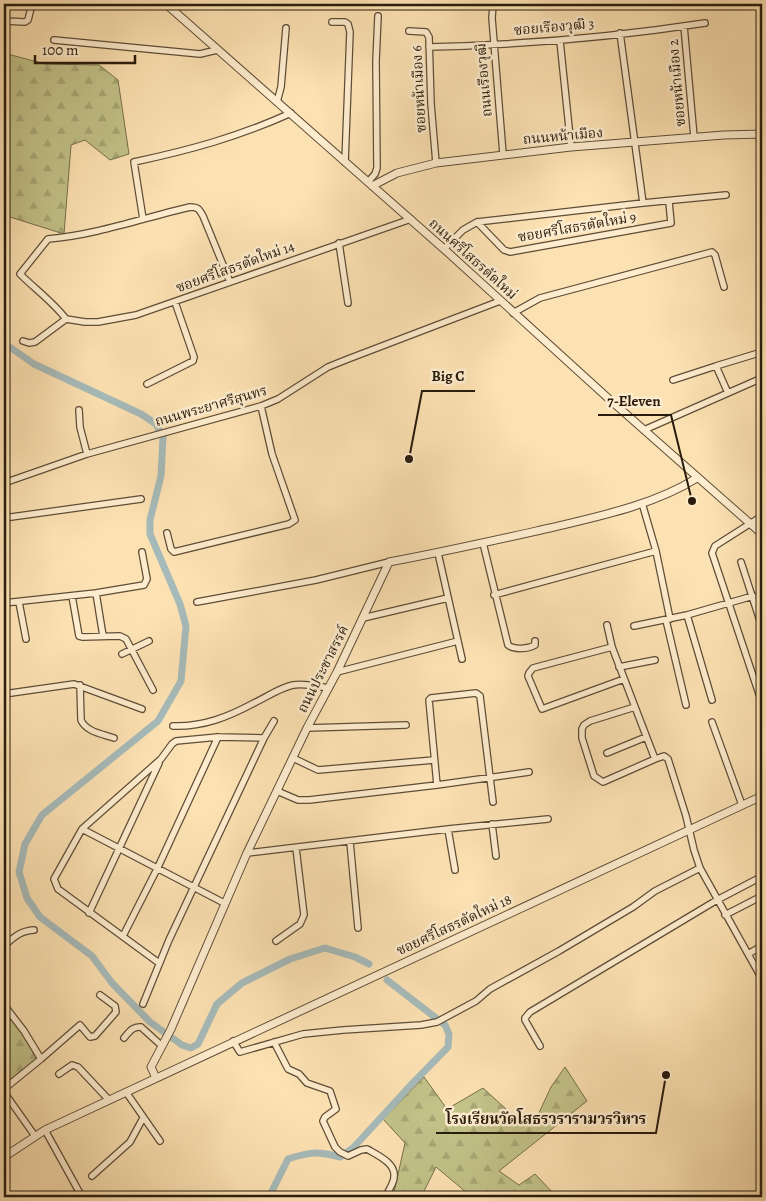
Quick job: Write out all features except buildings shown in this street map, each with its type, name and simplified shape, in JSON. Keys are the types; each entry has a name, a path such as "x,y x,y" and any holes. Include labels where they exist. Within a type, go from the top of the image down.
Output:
{"street":[{"path":"4,21 25,22 28,20 32,4"},
{"name":"ถนนศรีโสธรตัดใหม่","path":"166,4 444,249 697,478 762,534"},
{"name":"ถนนเรืองวุฒิ","path":"493,4 494,45 503,154"},
{"path":"370,184 377,168 376,61 378,16"},
{"path":"332,22 345,22 348,24 350,32 344,162"},
{"name":"ซอยเรืองวุฒิ 3","path":"429,47 560,41 705,23"},
{"name":"ซอยหน้าเมือง 2","path":"684,26 694,137"},
{"path":"277,102 281,87 286,28"},
{"name":"ซอยหน้าเมือง 6","path":"409,30 426,32 429,37 436,162"},
{"path":"620,33 643,203"},
{"path":"54,40 200,54 217,50"},
{"path":"560,41 571,148"},
{"path":"143,218 134,162 195,148 232,137 256,129 291,113"},
{"name":"ถนนหน้าเมือง","path":"370,184 397,173 436,162 635,142 762,134"},
{"name":"ซอยศรีโสธรตัดใหม่ 9","path":"444,249 464,230 477,222 726,195"},
{"name":"ซอยศรีโสธรตัดใหม่ 9","path":"477,222 504,250 510,252 671,223 669,202"},
{"path":"23,341 35,342 66,319 56,307 20,274 48,239 104,230 143,218 196,207 200,209 230,282"},
{"name":"ซอยศรีโสธรตัดใหม่ 14","path":"66,319 85,322 115,320 136,316 339,243 410,220"},
{"path":"339,243 348,303"},
{"path":"513,313 540,298 712,252 715,255 724,288"},
{"name":"ถนนพระยาศรีสุนทร","path":"4,483 87,454 261,406 278,399 321,371 348,358 500,301"},
{"path":"147,384 194,361 176,302"},
{"path":"673,380 762,352"},
{"path":"716,366 728,393"},
{"path":"644,430 762,378"},
{"path":"167,533 171,549 174,552 290,524 295,520 272,454 261,406"},
{"path":"79,410 80,427 87,454"},
{"path":"197,602 316,580 389,562 483,544 599,516 674,492 697,478"},
{"path":"4,518 141,499"},
{"path":"642,503 656,551 686,705"},
{"path":"760,697 712,549 762,516"},
{"path":"483,544 494,595 508,645 513,648 531,647 535,645 535,641"},
{"path":"494,595 656,551"},
{"path":"4,603 96,593 144,585 147,579 142,552"},
{"path":"438,553 462,659"},
{"name":"ถนนประชาสรรค์","path":"156,1078 151,1068 170,1029 224,903 307,728 337,672 389,562"},
{"path":"741,562 762,627"},
{"path":"96,593 103,636"},
{"path":"72,596 80,636 123,636 126,638 153,690"},
{"path":"634,626 668,620 753,596"},
{"path":"363,618 448,598"},
{"path":"19,602 26,639"},
{"path":"687,615 712,700"},
{"path":"607,625 619,667 655,759"},
{"path":"122,654 149,640"},
{"path":"337,672 458,641"},
{"path":"612,647 533,668 528,676 542,709 624,679"},
{"path":"619,667 655,660"},
{"path":"4,694 74,684 142,709"},
{"path":"173,726 189,727 220,720 235,714 274,692 294,685 304,684 328,688"},
{"path":"80,685 81,720 83,725 88,729 114,738"},
{"path":"437,785 429,700 431,698 476,693 480,696 493,802"},
{"path":"635,707 590,721 584,725 582,738 594,776 602,782 655,759 664,756 668,759 700,868 762,979"},
{"path":"143,1004 159,963 194,887 264,738 274,721"},
{"path":"712,722 742,805"},
{"path":"307,728 406,725"},
{"path":"89,913 161,759 172,744 176,741 218,737 264,738"},
{"path":"123,936 158,868 218,737"},
{"path":"606,753 646,737"},
{"path":"293,758 318,770 434,760"},
{"path":"159,963 58,889 54,879 82,829 161,759"},
{"path":"277,791 298,800 309,800 529,772"},
{"name":"ซอยศรีโสธรตัดใหม่ 18","path":"4,1157 45,1130 762,796"},
{"path":"247,854 448,829 548,819"},
{"path":"492,824 496,856"},
{"path":"82,829 224,903"},
{"path":"448,829 454,870"},
{"path":"350,842 358,928"},
{"path":"276,941 300,924 304,915 296,848"},
{"path":"233,1041 240,1052 290,1037 322,1032 421,1025 437,1022 476,1001 490,989 633,907 655,890 700,868"},
{"path":"540,1046 525,1020 530,1012 717,900 759,878"},
{"path":"725,915 762,896"},
{"path":"4,946 16,934 25,930 34,930"},
{"path":"748,954 762,946"},
{"path":"35,1136 4,1090 80,1026 90,1037 95,1036 116,1012 115,1006 100,995"},
{"path":"4,1007 24,1031 40,1059"},
{"path":"124,1038 136,1026 163,1044"},
{"path":"274,1042 288,1069 299,1074 308,1083 330,1092 336,1109 325,1117 323,1122 335,1147 343,1154 350,1156 367,1148 386,1161 393,1169 394,1177 388,1192"},
{"path":"59,1074 72,1066 78,1067 109,1100"},
{"path":"126,1092 160,1141"},
{"path":"92,1176 130,1142 143,1118"},
{"path":"45,1130 82,1197"}],"green space":[{"path":"4,53 45,64 99,65 118,80 129,154 110,160 85,140 71,145 64,234 10,217 4,223"},
{"path":"4,1012 29,1040 37,1059 11,1081 4,1071"},
{"path":"565,1067 587,1101 499,1171 519,1185 535,1174 557,1197 472,1197 436,1167 421,1197 393,1197 405,1143 383,1119 424,1077 447,1109 483,1088 518,1120 537,1117 551,1087"}],"waterway":[{"path":"4,343 34,364 141,414 156,424 163,437 161,476 150,520 150,534 180,604 186,626 181,681 158,721 42,815 25,844 19,872 27,898 40,917 92,956 112,983 150,1022 182,1045 191,1048 198,1044 217,1004 242,983 290,959 325,948 355,957 369,964"},
{"path":"269,1197 288,1159 314,1153 340,1157 353,1148 448,1047 449,1034 445,1025 387,980"}],"place":[{"name":"Big C","path":"409,459"},
{"name":"7-Eleven","path":"692,501"},
{"name":"โรงเรียนวัดโสธรวรารามวรวิหาร","path":"666,1075"}]}
